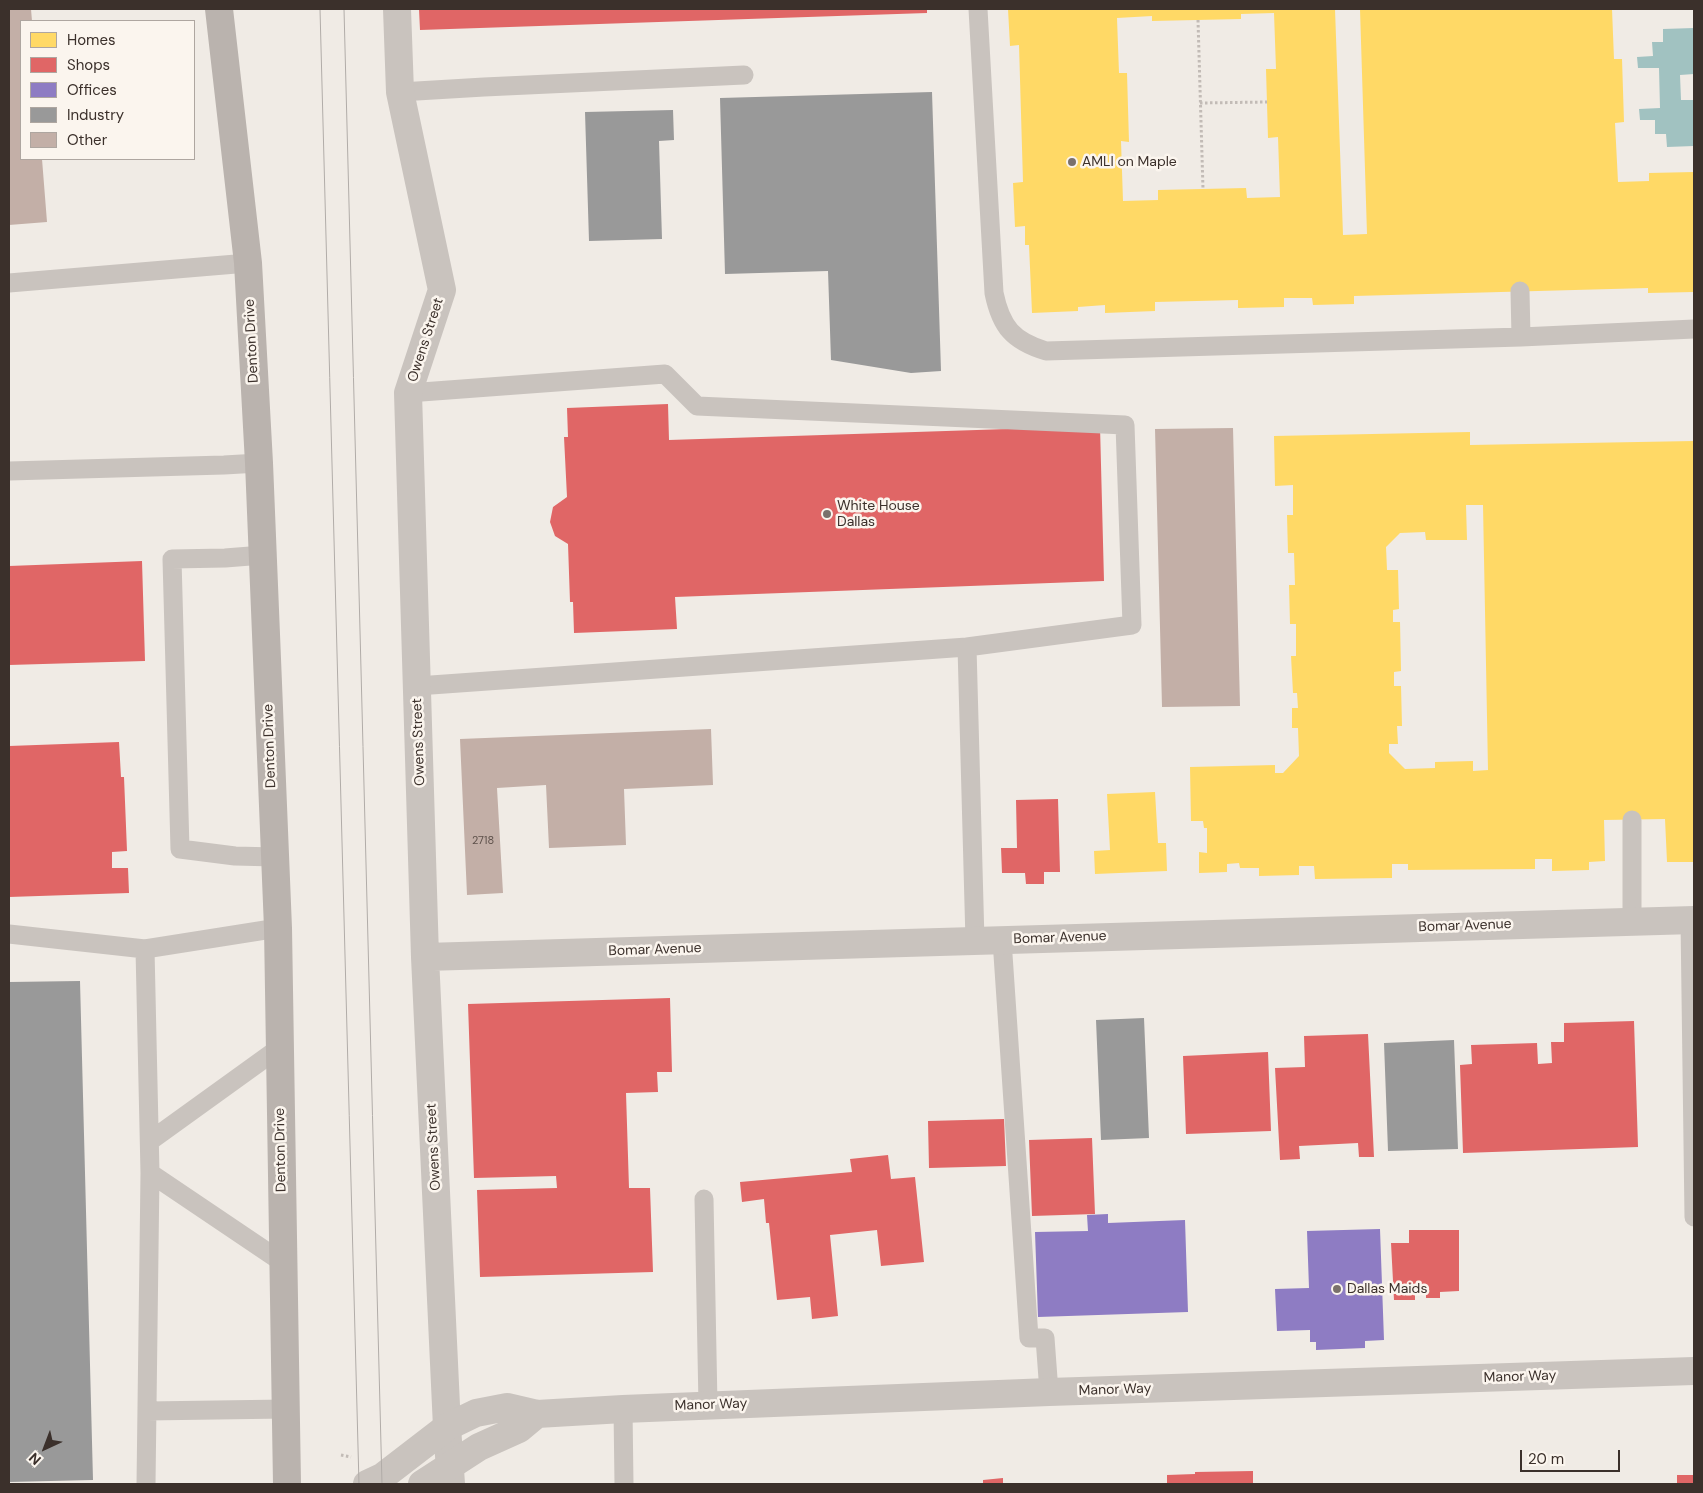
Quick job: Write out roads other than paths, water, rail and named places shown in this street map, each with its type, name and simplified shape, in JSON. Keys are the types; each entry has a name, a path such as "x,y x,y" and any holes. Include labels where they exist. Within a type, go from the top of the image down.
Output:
{"main road":[{"name":"Denton Drive","path":"220,9 248,263 259,463 278,928 287,1484"}],"street":[{"name":"Owens Street","path":"397,9 400,92 442,290 408,393 425,957 447,1427 451,1474"},
{"name":"Bomar Avenue","path":"425,957 1692,920"},
{"name":"Manor Way","path":"367,1484 382,1476 447,1427 476,1413 508,1407 537,1414 708,1405 1049,1392 1694,1371"},
{"path":"422,1484 451,1474 478,1447 519,1429 537,1414"}],"lane":[{"path":"978,9 994,293 998,310 1005,325 1016,337 1030,346 1046,350 1520,337 1694,329"},
{"path":"400,92 484,86 744,75"},
{"path":"9,283 248,263"},
{"path":"1520,291 1520,337"},
{"path":"408,393 665,374 696,406 1125,425 1132,624 967,646 417,686"},
{"path":"9,471 259,463"},
{"path":"263,556 172,559 180,849 235,856 275,857"},
{"path":"967,646 975,941"},
{"path":"1632,820 1632,922"},
{"path":"1692,920 1694,1217"},
{"path":"9,934 145,949 278,928"},
{"path":"1002,940 1029,1338 1045,1338 1049,1392"},
{"path":"145,949 150,1141 146,1484"},
{"path":"150,1141 279,1048"},
{"path":"150,1173 282,1262"},
{"path":"704,1199 708,1405"},
{"path":"148,1411 286,1409"},
{"path":"623,1409 624,1484"}],"water":[{"path":"1694,28 1694,74 1680,75 1681,100 1694,100 1694,146 1667,147 1666,134 1655,134 1655,120 1640,120 1639,109 1660,108 1659,68 1638,68 1637,57 1653,56 1652,42 1663,42 1663,29"}],"tram line":[{"path":"320,9 359,1484"},
{"path":"344,9 382,1484"}],"place":[{"name":"AMLI on Maple","path":"1072,162"},
{"name":"White House Dallas","path":"827,514"},
{"name":"Dallas Maids","path":"1337,1289"}]}
